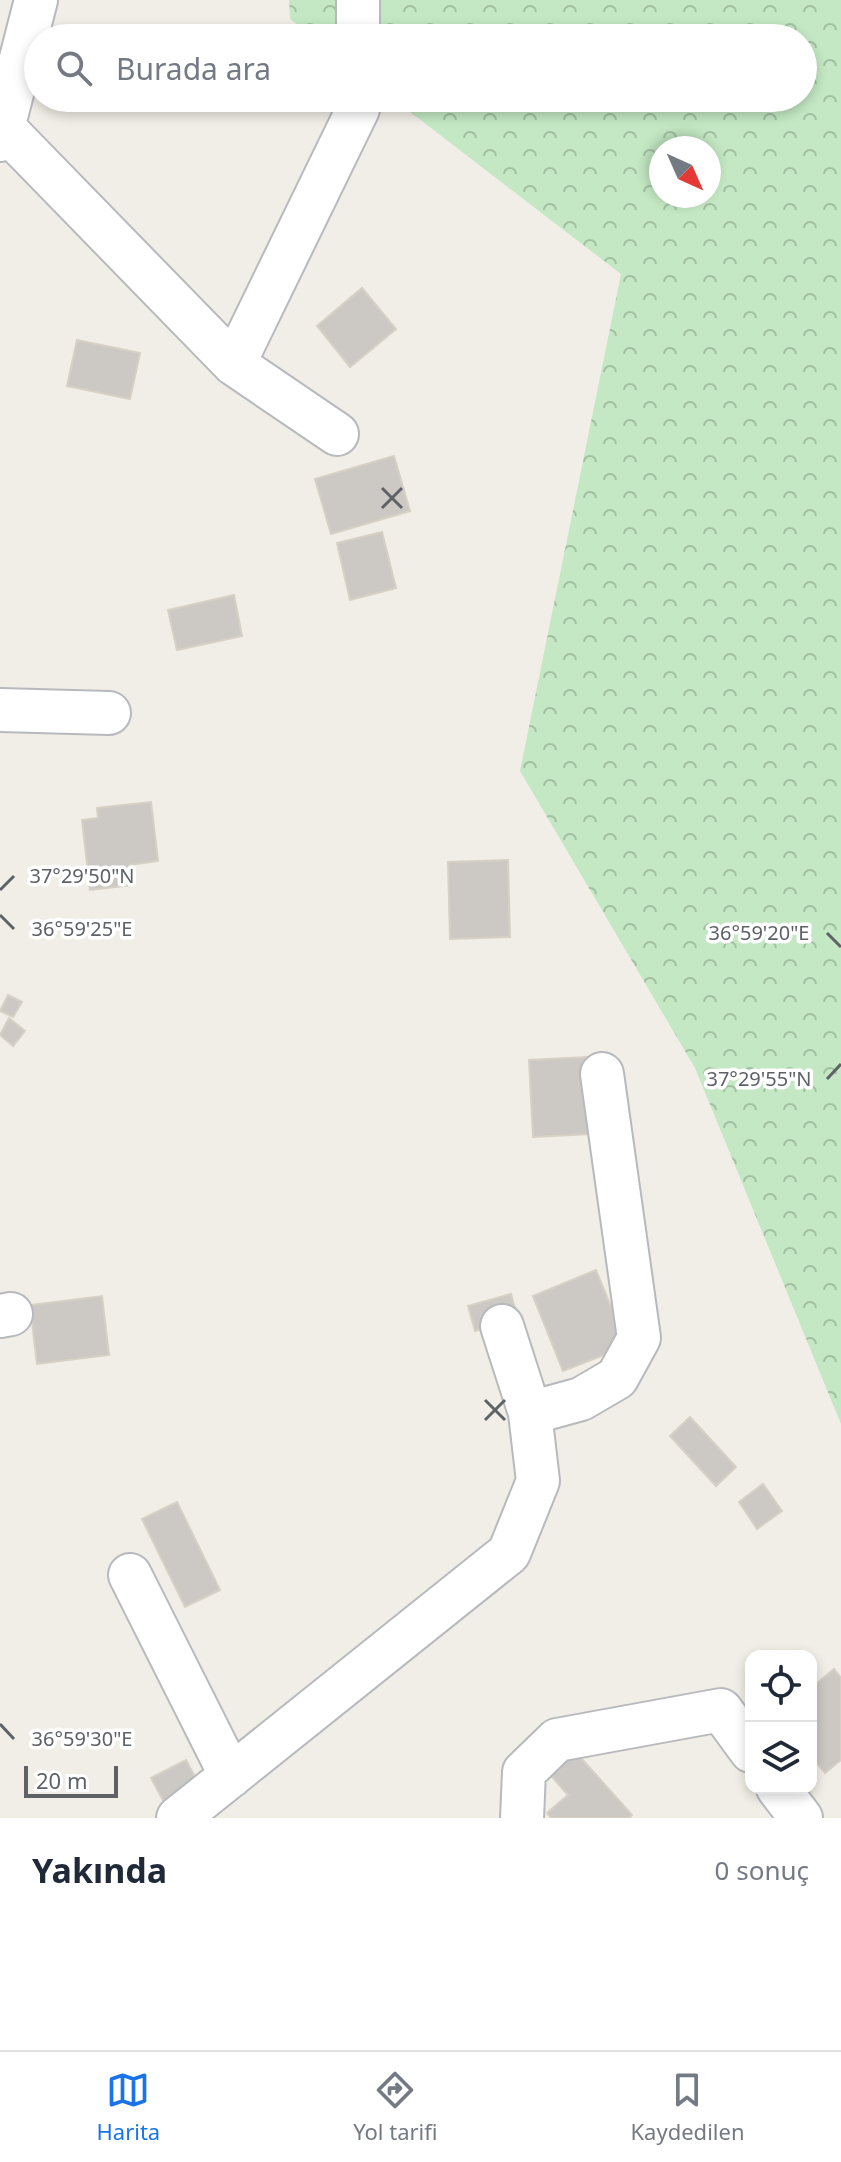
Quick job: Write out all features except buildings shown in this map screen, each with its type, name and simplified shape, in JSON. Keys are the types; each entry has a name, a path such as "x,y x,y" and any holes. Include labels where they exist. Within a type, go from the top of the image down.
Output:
{"street":[{"path":"30,24 36,0"},
{"path":"358,0 358,24"},
{"path":"24,47 2,134 234,364 337,434"},
{"path":"234,364 357,112"},
{"path":"0,710 109,713"},
{"path":"530,1413 581,1399 617,1378 639,1338 602,1074"},
{"path":"178,1818 509,1553 538,1481 530,1413 502,1326"},
{"path":"130,1575 231,1776"},
{"path":"522,1818 524,1772 557,1740 721,1710 745,1743"},
{"path":"783,1794 801,1818"}],"green space":[{"path":"289,0 841,0 841,1424 695,1068 520,771 621,274 410,112 817,112 817,24 296,24 290,19"}]}
